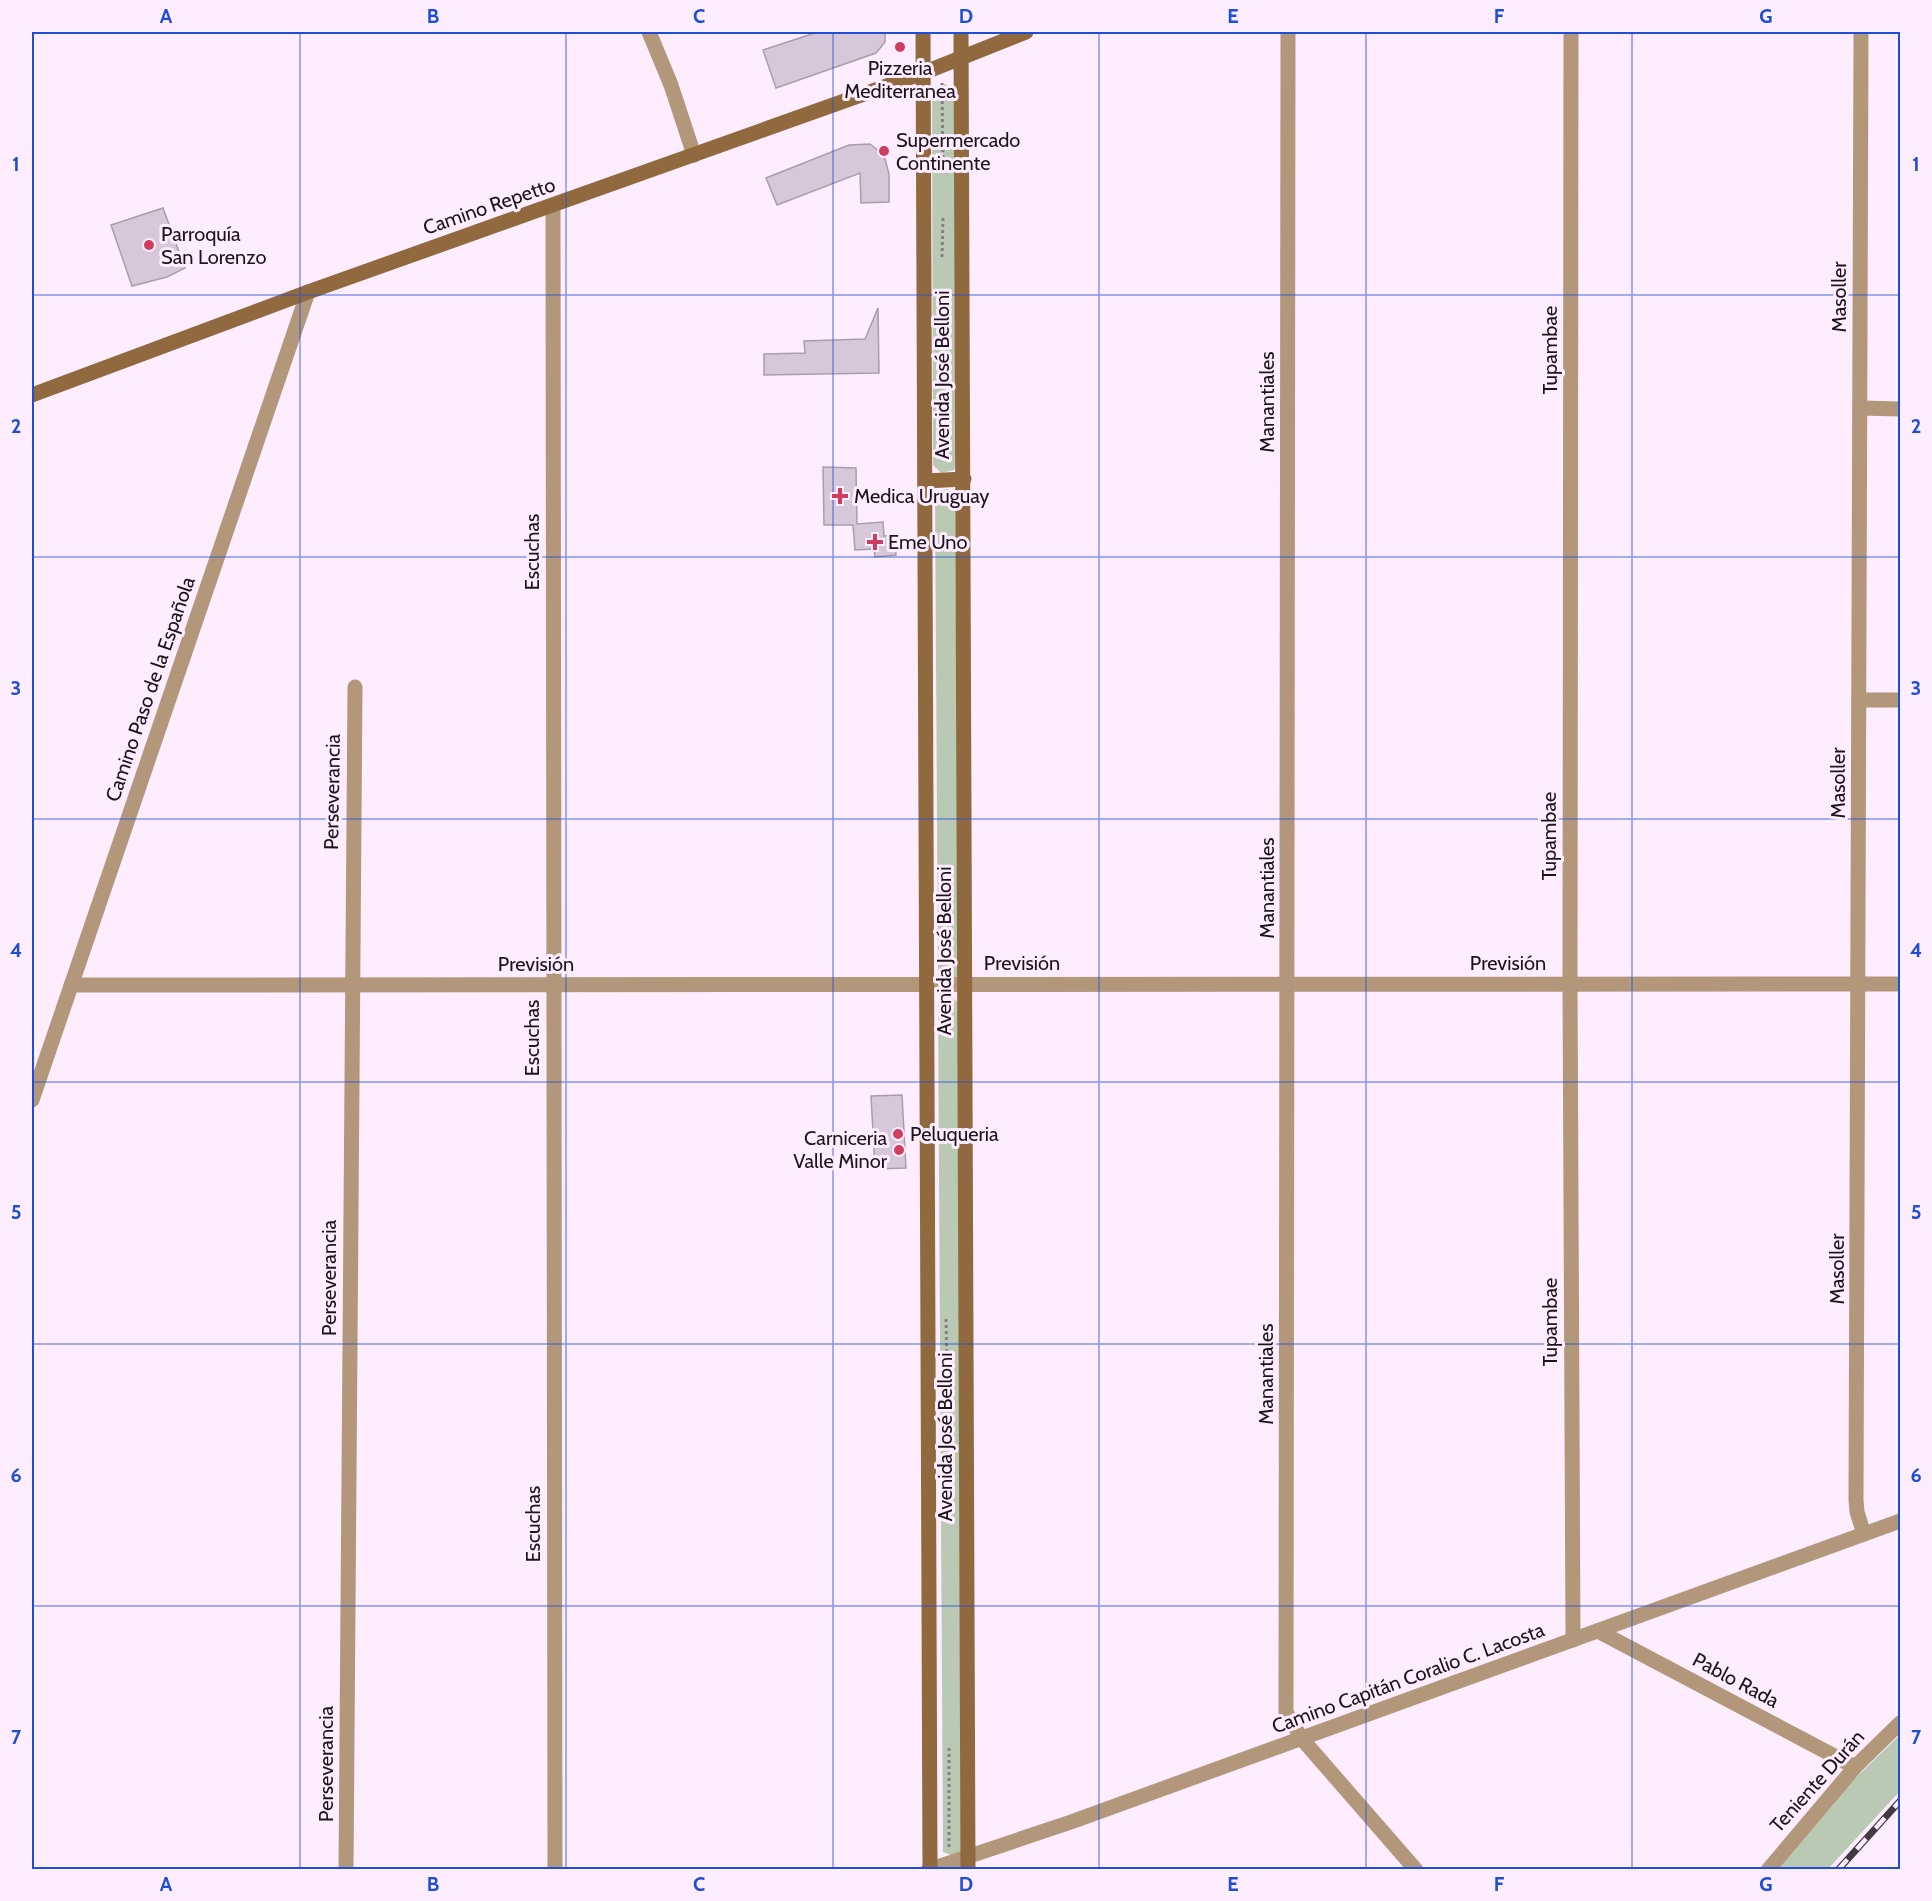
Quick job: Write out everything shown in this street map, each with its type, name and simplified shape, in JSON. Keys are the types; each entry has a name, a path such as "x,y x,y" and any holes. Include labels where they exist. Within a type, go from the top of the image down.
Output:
{"main road":[{"name":"Avenida José Belloni","path":"923,32 928,985 929,1869"},
{"name":"Avenida José Belloni","path":"961,32 968,1863"},
{"name":"Camino Repetto","path":"32,395 308,292 923,73 1026,32"},
{"path":"926,481 964,479"}],"street":[{"path":"649,32 671,85 694,155"},
{"name":"Manantiales","path":"1288,32 1286,1712 1302,1739 1416,1869"},
{"name":"Tupambae","path":"1571,32 1570,984 1573,1640"},
{"name":"Masoller","path":"1861,32 1856,1500 1864,1534"},
{"name":"Escuchas","path":"553,206 555,1869"},
{"name":"Camino Paso de la Española","path":"32,1100 308,292"},
{"path":"1860,408 1900,409"},
{"name":"Perseverancia","path":"346,1869 355,687"},
{"path":"1859,700 1900,700"},
{"name":"Previsión","path":"71,985 1900,984"},
{"name":"Camino Capitán Coralio C. Lacosta","path":"929,1869 968,1863 1071,1822 1900,1521"},
{"name":"Pablo Rada","path":"1598,1631 1856,1767"},
{"name":"Teniente Durán","path":"1767,1869 1856,1767 1900,1723"}],"green space":[{"path":"945,84 955,92 956,465 954,470 941,473 933,465 932,91 935,87"},
{"path":"947,489 955,495 959,975 957,980 942,981 938,976 935,497 938,491"},
{"path":"951,997 958,1002 961,1852 953,1856 943,1852 938,1005 941,1000"},
{"path":"1900,1735 1900,1791 1828,1869 1777,1870 1849,1784"}],"building":[{"path":"818,32 885,32 885,42 876,53 776,88 763,50"},
{"path":"870,144 884,155 889,174 889,202 861,203 860,173 777,205 766,178 849,145"},
{"name":"Parroquía San Lorenzo","path":"163,208 185,268 167,277 132,286 111,225"},
{"path":"878,308 879,373 764,375 764,354 805,353 804,341 865,339"},
{"name":"Medica Uruguay","path":"823,467 856,468 857,524 883,522 884,536 895,535 896,555 875,557 874,549 855,550 853,525 824,525"},
{"path":"902,1095 906,1168 875,1169 871,1096"}],"railway":[{"path":"1838,1870 1900,1801"}],"place":[{"name":"Pizzeria Mediterranea","path":"900,47"},
{"name":"Supermercado Continente","path":"884,151"},
{"name":"Parroquía San Lorenzo","path":"149,245"},
{"name":"Medica Uruguay","path":"840,496"},
{"name":"Eme Uno","path":"875,542"},
{"name":"Peluqueria","path":"898,1134"},
{"name":"Carniceria Valle Minor","path":"899,1150"}]}
